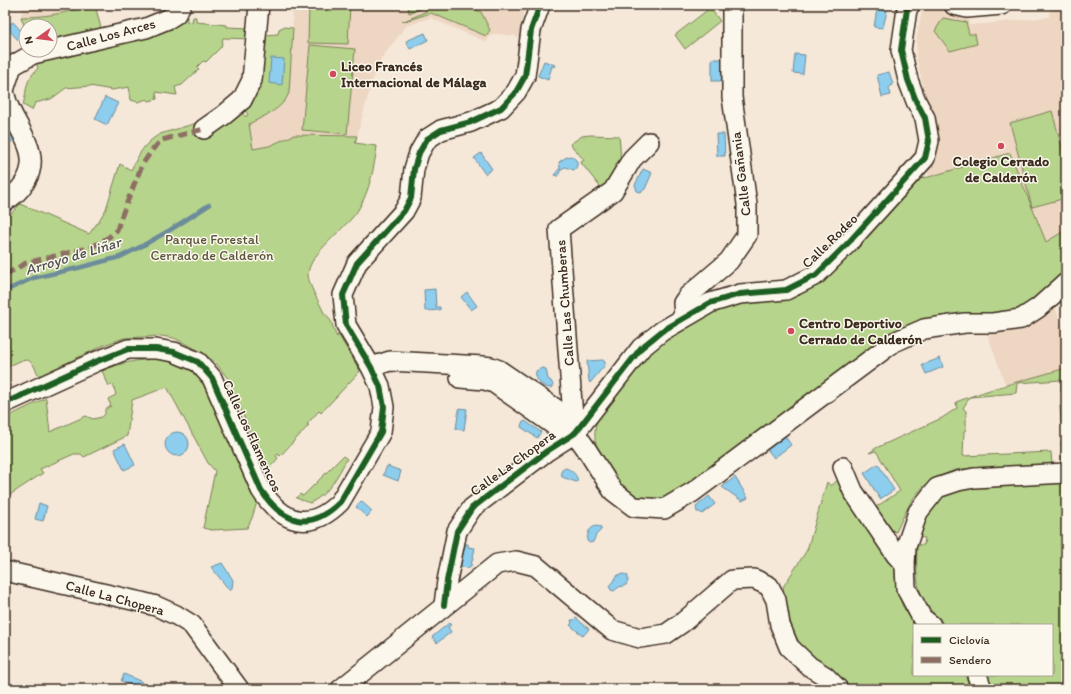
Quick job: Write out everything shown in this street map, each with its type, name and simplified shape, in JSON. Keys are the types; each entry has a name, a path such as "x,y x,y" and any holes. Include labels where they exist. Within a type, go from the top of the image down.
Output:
{"street":[{"name":"Calle Los Arces","path":"5,86 12,66 33,54 146,28 176,14 181,5"},
{"path":"204,129 242,100 252,80 259,5"},
{"name":"Calle Los Flamencos","path":"5,403 95,362 128,349 156,349 174,352 198,362 212,378 262,490 270,503 294,520 314,520 331,511 340,502 381,432 384,407 380,386 371,366 346,325 342,295 358,263 404,211 411,198 414,169 418,154 427,139 441,130 471,122 501,108 516,92 524,76 531,30 540,5"},
{"name":"Calle Gañania","path":"684,317 684,303 688,296 729,261 747,235 747,204 732,97 732,5"},
{"name":"Calle Rodeo","path":"575,433 641,348 662,331 710,303 740,294 786,290 816,275 925,158 929,141 925,118 916,101 908,80 901,50 907,9 910,5"},
{"path":"954,5 967,8 1002,5"},
{"path":"5,95 7,106 28,143 31,157 31,173 27,180 12,197 5,200"},
{"name":"Calle Las Chumberas","path":"575,433 559,229 613,191 632,159 649,142"},
{"path":"371,366 391,374 476,379 494,383 558,428 575,433 613,491 634,507 664,509 693,492 894,342 924,329 965,323 1021,319 1038,308 1066,283"},
{"name":"Calle La Chopera","path":"444,605 457,530 472,508 547,450 575,433"},
{"path":"843,467 853,492 896,555 905,565"},
{"path":"930,624 922,618 906,588 905,565 906,547 918,512 937,488 958,481 974,478 1066,473"},
{"path":"342,689 444,605 497,564 516,561 536,566 612,630 640,638 666,634 682,623 732,580 754,580 769,586 776,600 780,625 789,648 809,666 825,676 838,689"},
{"name":"Calle La Chopera","path":"5,571 141,602 156,606 176,615 192,625 239,689"},
{"path":"977,676 982,689"}],"shaded area":[{"path":"23,5 84,5 84,7 67,13 49,16 21,17"},
{"name":"Liceo Francés Internacional de Málaga","path":"292,5 526,5 519,39 516,36 492,34 487,42 430,18 406,26 381,59 372,81 357,136 294,135 269,146 253,149 249,124 280,106 291,67 293,35"},
{"name":"Colegio Cerrado de Calderón","path":"923,5 969,17 969,25 1049,17 1050,8 1066,7 1066,271 1059,276 1010,153 929,177 927,168 928,107 916,56 917,36"},
{"path":"1055,307 1066,336 1066,368 1006,386 986,331 1006,331 1028,325 1047,316"}],"green space":[{"path":"84,5 95,5 101,28 58,38 58,18 21,17 45,16 84,7"},
{"path":"309,5 350,5 348,44 308,43"},
{"path":"408,5 423,5 421,9 409,13"},
{"path":"429,5 464,5 481,12 490,30 486,36 431,13 402,22 425,12"},
{"path":"710,8 720,21 685,49 675,35"},
{"path":"185,15 187,16 187,22 192,22 193,17 196,17 196,22 227,25 227,27 250,28 250,39 223,38 221,47 206,62 203,61 197,67 199,69 182,85 175,87 177,95 156,92 157,99 149,101 147,99 138,102 131,100 129,87 112,90 90,86 66,88 51,99 35,103 32,110 23,105 28,81 38,68 36,62 152,35 170,28"},
{"path":"943,18 966,22 969,34 975,34 977,44 950,51 935,31"},
{"name":"Parque Forestal Cerrado de Calderón","path":"283,27 293,28 289,93 278,108 249,124 253,149 269,146 294,135 357,136 355,143 377,146 371,179 366,195 358,210 321,249 310,266 308,274 312,289 324,313 331,321 337,337 338,334 360,371 321,413 319,411 307,424 309,425 280,456 278,454 276,456 278,458 267,471 263,465 229,380 215,362 198,350 174,338 161,336 124,338 104,345 39,376 33,364 28,360 20,361 5,368 5,220 20,204 89,234 106,209 120,164 131,170 142,149 154,138 160,134 240,110 246,117 248,114 245,111 253,103 249,99 264,35 278,34 279,29"},
{"path":"310,45 355,49 347,134 302,130"},
{"path":"1052,111 1066,163 1066,198 1032,207 1010,123"},
{"path":"582,136 619,136 619,165 617,170 601,188 582,164 581,162 584,160 570,144"},
{"name":"Centro Deportivo Cerrado de Calderón","path":"1010,153 1046,242 1066,230 1066,271 1055,280 1036,301 1022,309 999,314 999,312 963,314 889,337 862,353 675,496 669,499 650,502 632,497 624,491 599,452 595,441 595,428 597,420 646,354 659,343 720,307 814,287 839,265 880,216 917,178 929,177"},
{"path":"158,359 171,361 190,369 208,389 257,502 247,528 212,530 203,528 215,471 208,463 167,387 132,400 127,436 84,457 81,454 74,454 40,469 43,473 5,498 5,418 46,398 50,432 86,416 93,419 102,417 105,414 105,409 111,406 108,399 116,395 113,384 109,386 102,371 130,362"},
{"path":"1066,368 1066,393 1061,392 1061,380 1017,383 1016,393 970,397 963,408 966,411 966,430 964,431 963,456 1051,452 1052,464 972,468 955,470 940,476 923,487 912,500 896,532 893,531 876,507 900,491 876,451 869,453 876,448 942,418 957,408 956,402 969,397 996,388"},
{"path":"1060,406 1066,406 1066,424 1061,424"},
{"path":"1064,437 1066,437 1066,464 1062,464 1061,441 1064,440"},
{"path":"343,456 347,459 336,479 323,495 310,503 296,498 300,494 303,496"},
{"path":"839,479 871,533 894,567 897,591 903,607 914,624 913,624 913,676 965,676 971,689 849,689 839,677 817,661 801,645 792,628 783,587 807,550 827,482 831,486"},
{"path":"1066,483 1066,689 991,689 987,676 1053,676 1053,624 944,624 935,615 923,598 919,589 917,545 924,545 925,538 917,537 918,529 935,503 944,495 969,486"}],"water":[{"path":"877,9 887,11 883,28 874,27"},
{"path":"13,22 18,27 18,40 6,27"},
{"path":"425,33 428,40 410,49 406,41"},
{"path":"795,54 805,55 803,74 793,73"},
{"path":"271,58 284,59 282,85 269,83"},
{"path":"712,59 723,59 723,81 712,81"},
{"path":"544,61 555,65 554,67 552,66 548,80 538,76"},
{"path":"889,72 893,84 889,88 891,95 882,97 877,75"},
{"path":"105,97 118,103 107,125 95,119"},
{"path":"10,131 15,140 5,145 5,133"},
{"path":"716,134 724,134 725,156 717,156"},
{"path":"481,153 492,169 485,174 474,158"},
{"path":"570,156 577,162 576,168 574,170 565,167 561,169 558,176 556,176 555,174 560,168 559,162"},
{"path":"643,169 652,173 645,189 641,192 637,191 635,185"},
{"path":"435,289 436,307 440,307 440,310 425,311 424,290"},
{"path":"467,292 477,306 471,310 461,297"},
{"path":"940,358 943,367 926,374 922,365"},
{"path":"603,360 605,365 590,383 587,361"},
{"path":"542,368 546,369 548,379 553,385 551,388 542,385 536,377 536,371"},
{"path":"459,408 467,409 464,430 456,429"},
{"path":"525,421 541,432 537,438 521,427 522,423"},
{"path":"177,432 185,436 189,444 185,452 177,456 169,452 165,444 169,436"},
{"path":"785,436 791,445 774,458 767,449"},
{"path":"125,444 135,465 124,470 114,449"},
{"path":"878,464 894,490 880,499 864,473"},
{"path":"387,466 401,471 398,481 383,475"},
{"path":"565,468 573,473 578,481 576,482 562,477 561,471"},
{"path":"735,477 748,498 742,501 722,487"},
{"path":"709,496 715,504 702,514 697,512 696,507"},
{"path":"361,501 372,511 367,517 356,507"},
{"path":"39,503 47,506 43,521 35,519"},
{"path":"596,526 601,527 601,530 596,535 593,542 590,543 587,541 588,533 591,528"},
{"path":"465,544 468,544 468,547 475,548 471,566 467,568 460,565"},
{"path":"222,563 233,580 230,591 211,567"},
{"path":"624,574 628,576 626,585 619,587 614,591 611,590 609,586 618,575"},
{"path":"576,618 589,629 583,636 570,625 572,623 571,620"},
{"path":"449,623 451,625 448,627 451,632 437,643 432,637"},
{"path":"124,674 142,682 138,689 121,681"}],"waterway":[{"name":"Arroyo de Liñar","path":"5,291 33,278 120,257 170,230 209,205"}],"marked path":[{"path":"5,275 26,263 92,247 109,237 117,230 142,165 152,150 162,140 204,129"}],"cycle path":[{"path":"5,403 95,362 128,349 156,349 174,352 198,362 212,378 261,490 269,502 288,517 298,520 318,518 329,511 340,502 381,432 384,407 380,386 371,367 346,325 343,295 357,263 404,211 411,198 414,169 419,153 427,139 441,130 471,122 501,108 516,92 525,76 531,30 540,5"},
{"path":"444,605 457,531 472,508 547,451 575,433 641,348 662,331 710,303 740,294 786,290 816,275 849,242 925,158 929,141 925,118 916,101 908,80 901,50 907,9 910,5"}],"place":[{"name":"Liceo Francés Internacional de Málaga","path":"333,74"},
{"name":"Colegio Cerrado de Calderón","path":"1001,146"},
{"name":"Centro Deportivo Cerrado de Calderón","path":"791,331"}]}
